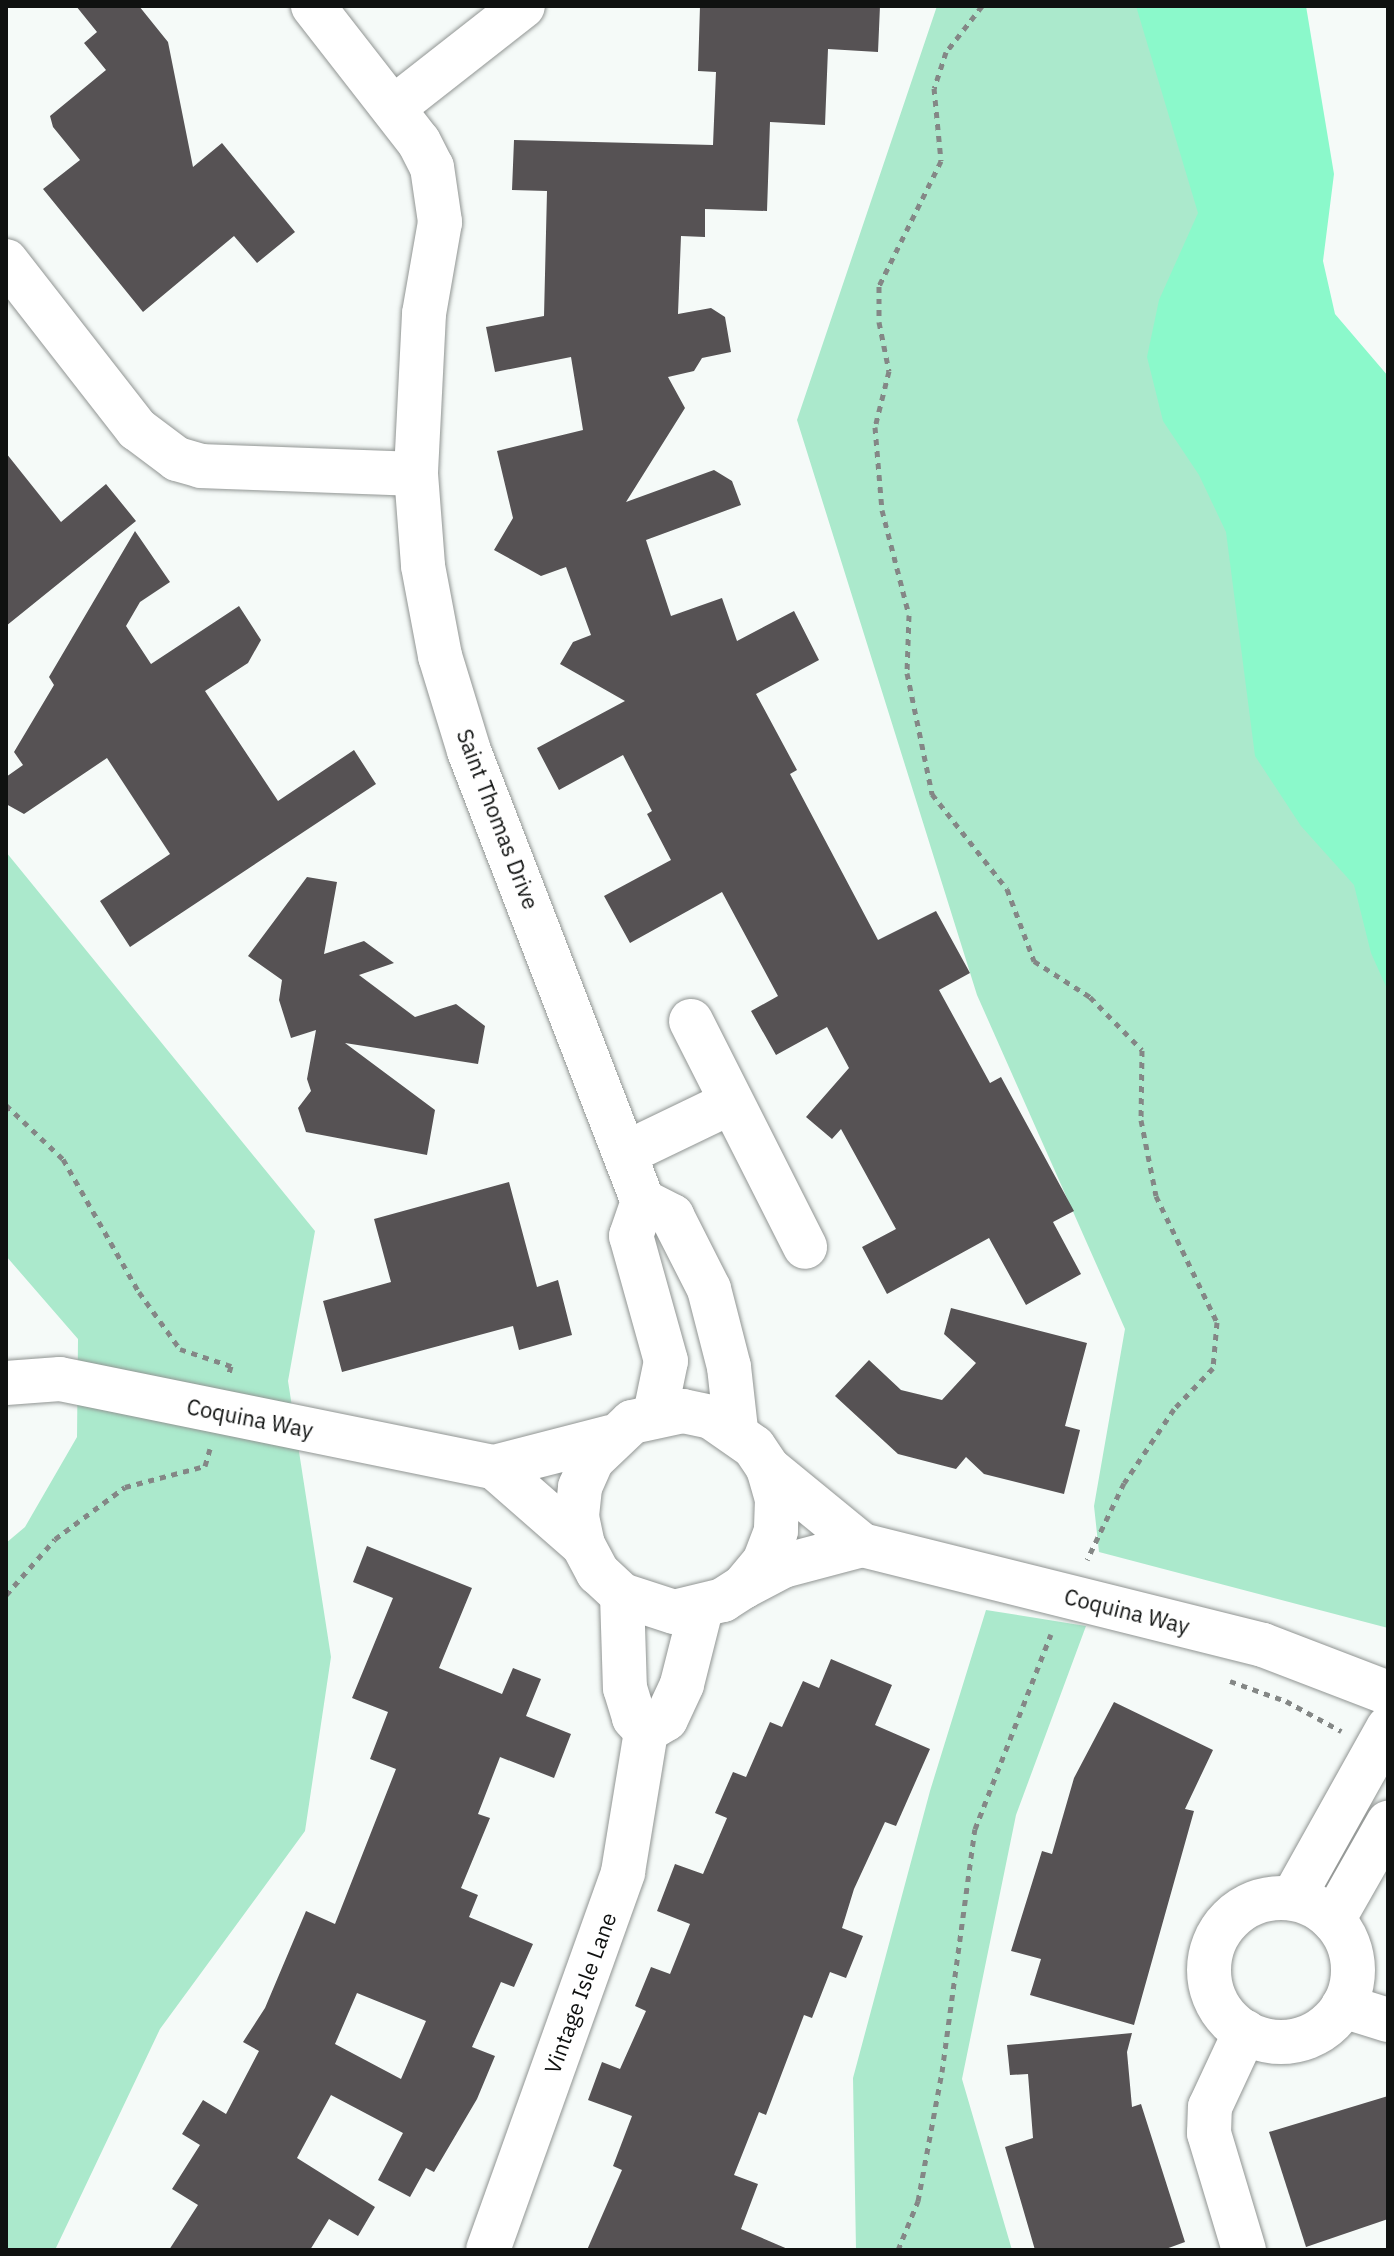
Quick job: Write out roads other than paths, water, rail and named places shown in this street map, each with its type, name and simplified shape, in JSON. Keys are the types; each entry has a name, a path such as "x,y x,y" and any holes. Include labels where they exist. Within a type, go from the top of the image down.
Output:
{"street":[{"path":"393,108 523,6"},
{"name":"Saint Thomas Drive","path":"325,10 419,142 439,194 415,412 423,566 440,656 469,751 628,1152 643,1201"},
{"path":"6,261 137,429 177,459 201,466 416,474"},
{"path":"691,1021 805,1247"},
{"path":"628,1152 730,1103"},
{"path":"655,1414 666,1361 644,1272 631,1236 643,1201 672,1216 712,1302 729,1367 736,1429"},
{"path":"644,1272 690,1251"},
{"name":"Coquina Way","path":"6,1383 60,1379 494,1467 611,1437"},
{"path":"683,1411 736,1429 768,1468 777,1499 776,1531 764,1562 743,1587 701,1609 674,1612 622,1595 598,1573 583,1545 577,1516 580,1487 592,1460 611,1437 655,1414 683,1411"},
{"name":"Coquina Way","path":"494,1467 583,1545"},
{"name":"Coquina Way","path":"768,1468 862,1545 1062,1622 1263,1645 1388,1693"},
{"name":"Coquina Way","path":"743,1587 783,1566 862,1545"},
{"path":"622,1595 625,1688 634,1718 646,1731 666,1719 682,1684 701,1609"},
{"name":"Vintage Isle Lane","path":"488,2250 623,1872 646,1731"},
{"path":"1293,1898 1368,1732"},
{"path":"1333,1920 1388,1823"},
{"path":"1293,1898 1333,1920 1353,1961 1343,2006 1328,2025 1306,2037 1282,2042 1245,2032 1220,2009 1210,1986 1216,1939 1248,1906 1293,1898"},
{"path":"1343,2006 1388,2020"},
{"path":"1244,2250 1209,2133 1210,2107 1245,2032"}]}
